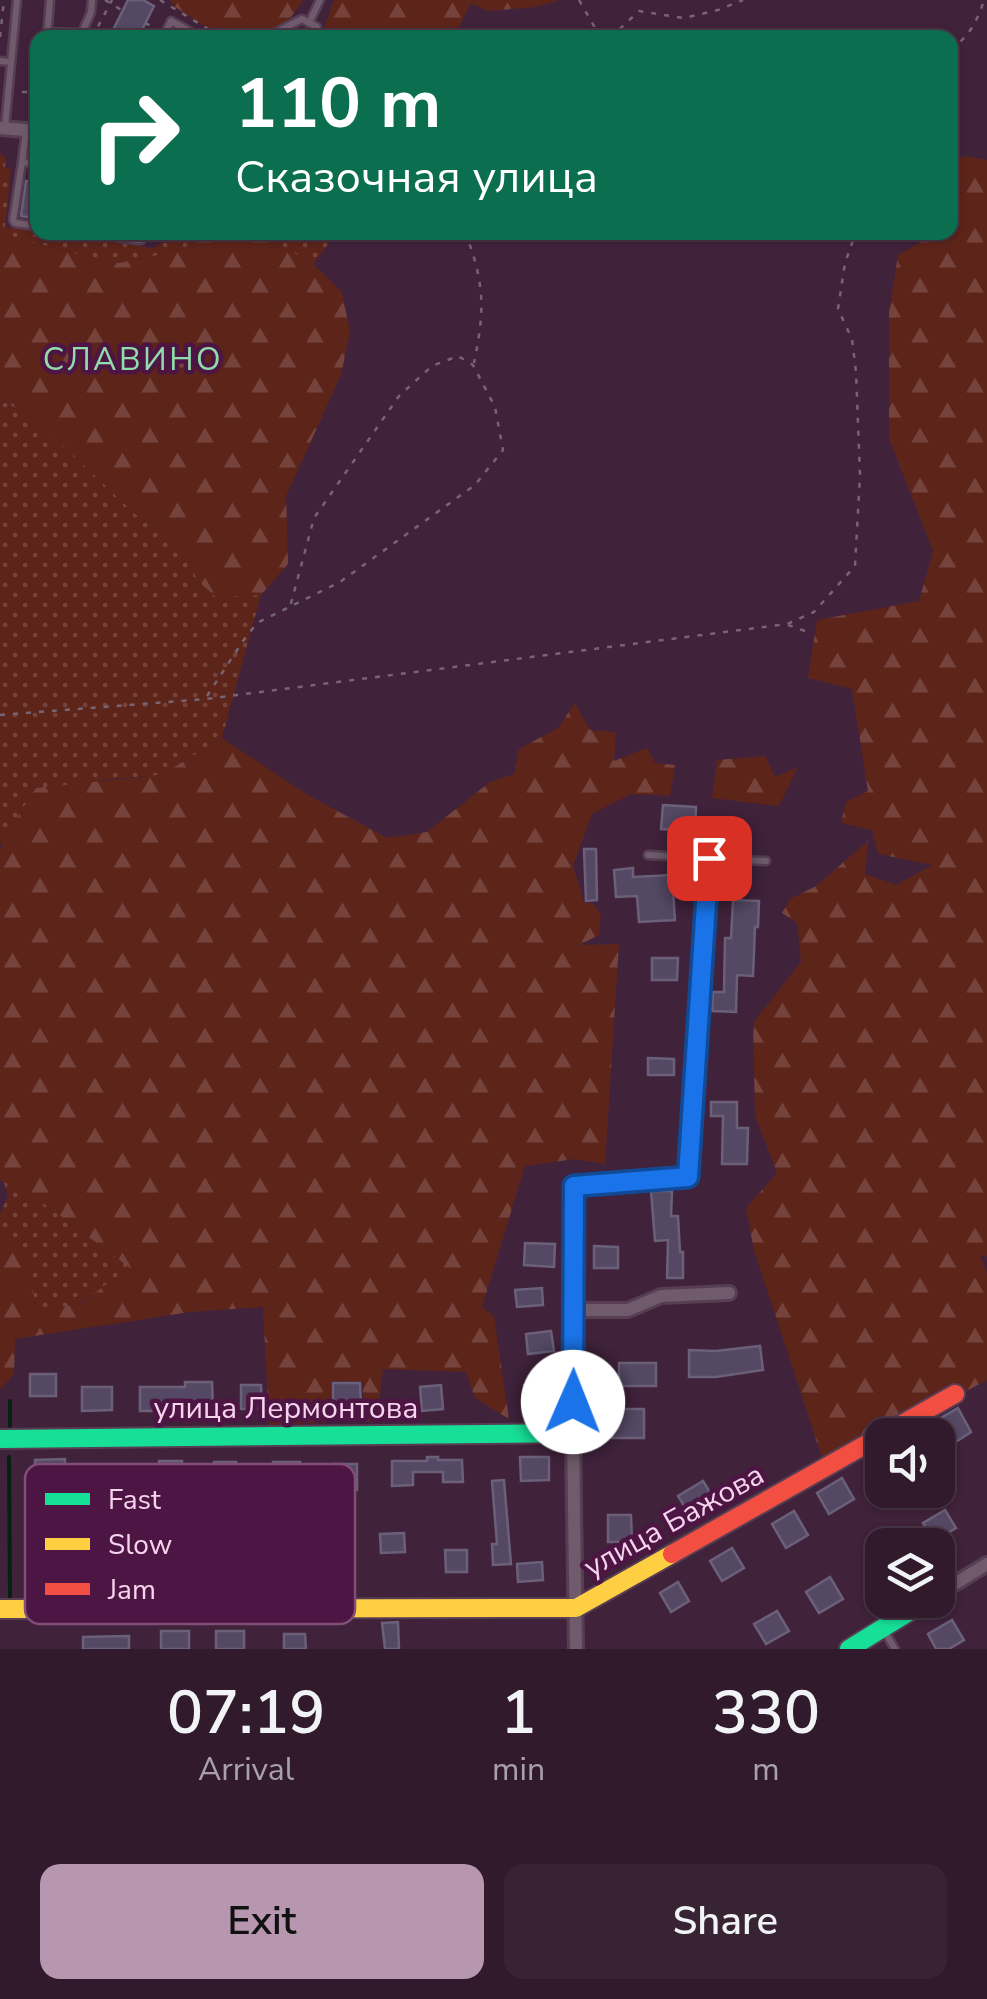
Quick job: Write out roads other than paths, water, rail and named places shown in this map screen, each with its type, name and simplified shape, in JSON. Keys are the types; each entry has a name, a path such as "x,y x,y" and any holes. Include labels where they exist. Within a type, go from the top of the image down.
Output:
{"street":[{"path":"2,128 30,131"},
{"path":"576,1649 574,1186 688,1177 709,858"},
{"path":"574,1310 628,1310 661,1296 730,1293"},
{"name":"улица Бажова","path":"355,1608 576,1608 956,1394"},
{"name":"улица Лермонтова","path":"0,1438 573,1432"},
{"path":"955,1584 987,1564"},
{"name":"улица Бажова","path":"0,1609 25,1609"},
{"path":"850,1649 899,1618"}],"lane":[{"path":"2,128 17,0"},
{"path":"47,30 50,0"},
{"path":"83,30 92,0"},
{"path":"309,22 320,0"},
{"path":"281,30 302,19 317,26 317,30"},
{"path":"167,30 171,21 187,30"},
{"path":"0,61 11,62"},
{"path":"30,137 13,220 30,225"},
{"path":"22,162 30,163"},
{"path":"648,855 766,861"},
{"path":"883,1628 895,1649"}],"waterway":[{"path":"10,1401 10,1426"},
{"path":"9,1457 10,1599"}],"district":[{"name":"СЛАВИНО","path":"133,359"}]}
